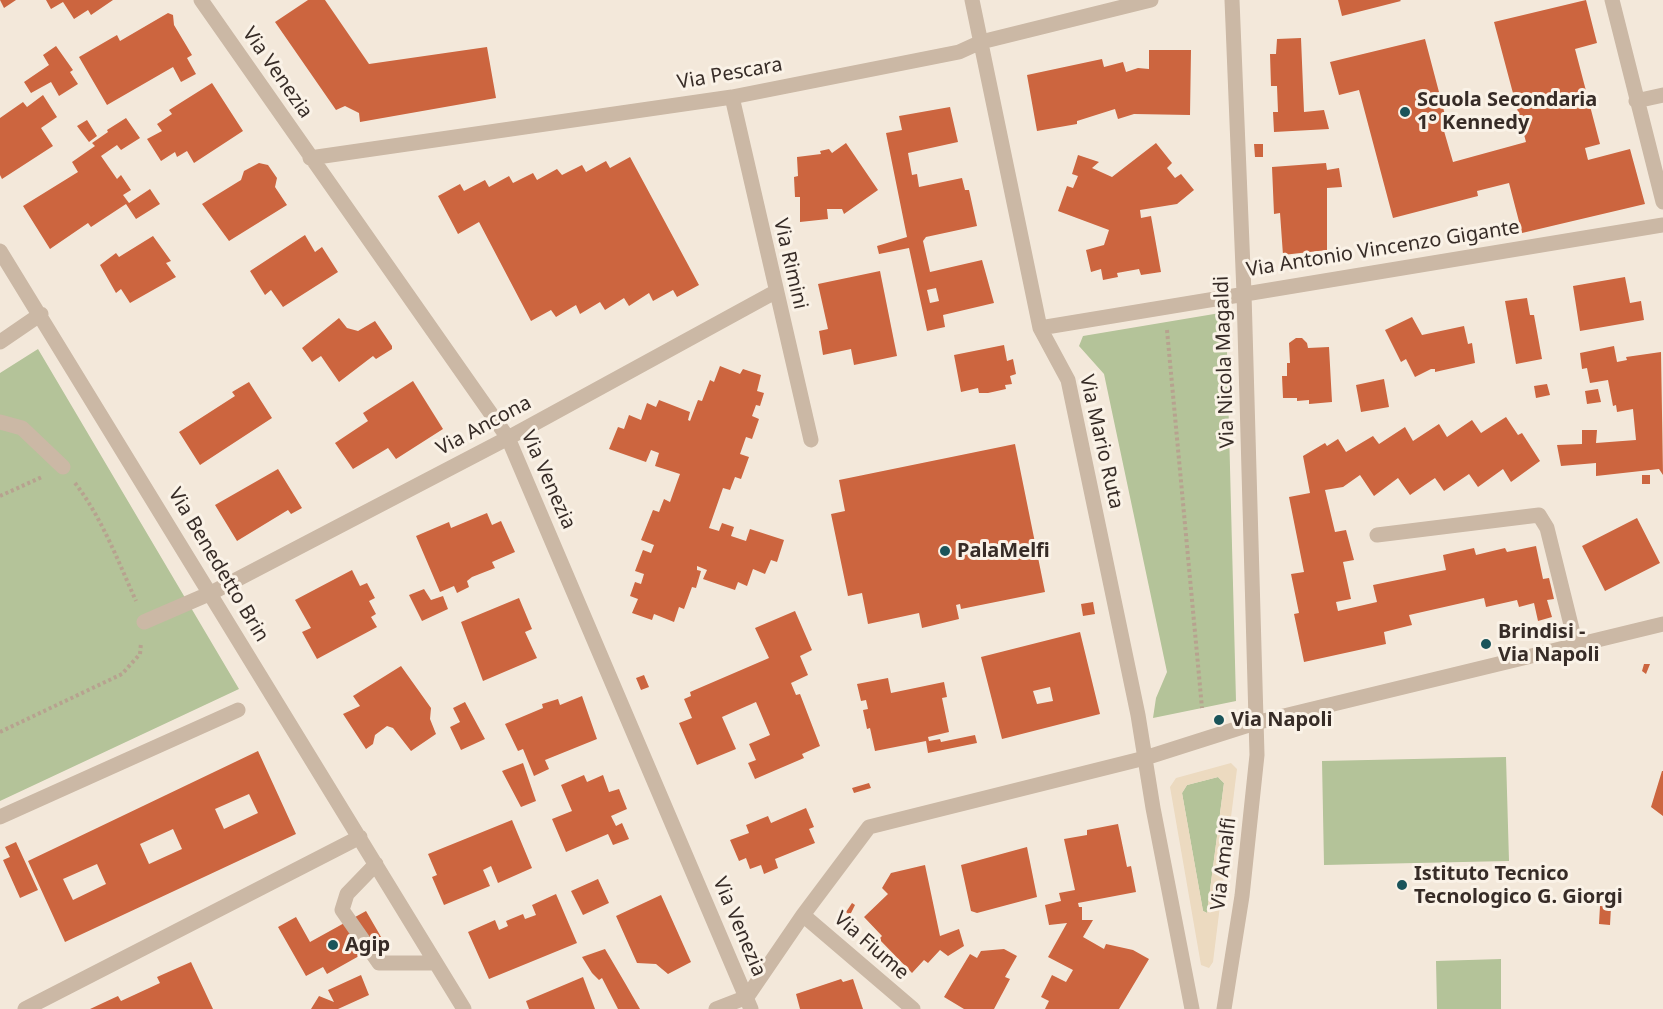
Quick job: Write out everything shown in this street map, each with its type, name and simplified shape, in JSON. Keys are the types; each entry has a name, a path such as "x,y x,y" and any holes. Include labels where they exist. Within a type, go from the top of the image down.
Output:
{"street":[{"name":"Via Venezia","path":"201,0 508,438 749,1003"},
{"name":"Via Mario Ruta","path":"972,0 1040,328 1068,380 1138,715 1144,758"},
{"name":"Via Pescara","path":"310,158 732,97 958,52 981,42 1151,0"},
{"name":"Via Nicola Magaldi","path":"1232,0 1244,293 1255,723"},
{"path":"1612,0 1663,202"},
{"path":"1636,101 1663,95"},
{"name":"Via Rimini","path":"732,97 775,292 811,440"},
{"name":"Via Antonio Vincenzo Gigante","path":"1040,328 1663,225"},
{"name":"Via Benedetto Brin","path":"0,250 464,1009"},
{"name":"Via Ancona","path":"144,622 211,593 508,438 775,292"},
{"path":"0,342 41,314"},
{"path":"0,422 22,428 63,467"},
{"path":"1377,535 1539,515 1547,528 1576,645"},
{"path":"716,1009 749,1003 803,915 869,827 1144,758 1255,723 1663,624"},
{"path":"0,817 238,710"},
{"name":"Via Amalfi","path":"1224,1009 1242,896 1257,754 1255,723"},
{"path":"1144,758 1192,1009"},
{"path":"25,1009 360,837"},
{"path":"376,864 347,894 342,910 379,963 436,963"},
{"name":"Via Fiume","path":"803,915 913,1009"}],"path":[{"path":"1165,307 1202,708"},
{"path":"0,496 63,467 86,497 117,558 144,622 140,654 122,674 0,732"}],"green space":[{"path":"1226,312 1236,701 1153,718 1156,698 1167,672 1104,374 1079,346 1083,336"},
{"path":"38,349 239,689 0,801 0,373"},
{"path":"1506,757 1509,861 1324,865 1322,761"},
{"path":"1218,777 1224,783 1207,913 1203,911 1182,793 1187,785"},
{"path":"1501,959 1501,1009 1437,1009 1436,961"}],"shaded area":[{"path":"1231,763 1237,769 1213,962 1209,968 1201,965 1170,787 1176,778","holes":["1218,777 1224,783 1207,913 1203,911 1182,793 1187,785"]}],"building":[{"path":"0,0 16,0 4,8"},
{"path":"46,0 113,0 91,15 88,10 74,19 63,2 51,9"},
{"path":"308,0 325,0 369,64 487,47 496,98 360,122 359,113 345,106 336,110 275,22"},
{"path":"1338,0 1400,0 1401,1 1342,16"},
{"name":"Scuola Secondaria 1° Kennedy","path":"1586,0 1597,43 1575,49 1600,144 1585,148 1588,160 1630,149 1645,204 1522,233 1509,183 1477,191 1478,196 1393,218 1359,90 1339,95 1330,62 1425,39 1449,130 1444,131 1453,162 1526,142 1494,22"},
{"path":"168,13 173,15 174,25 192,55 187,58 196,74 181,82 173,67 107,105 79,57 117,35 120,41"},
{"path":"1301,38 1304,112 1324,110 1329,129 1274,132 1273,112 1278,112 1277,86 1271,86 1270,54 1276,54 1277,39"},
{"path":"56,46 73,70 70,72 78,84 59,96 51,82 31,93 24,82 49,65 43,55"},
{"path":"1149,50 1191,50 1190,115 1134,114 1118,119 1115,109 1077,121 1077,124 1037,131 1027,75 1102,59 1104,67 1123,62 1126,72 1138,68 1149,69"},
{"path":"212,83 243,131 194,163 187,151 177,157 175,152 161,161 147,139 162,131 157,124 172,114 169,110"},
{"path":"43,95 57,117 41,128 53,146 2,179 0,175 0,118 23,102 27,107"},
{"path":"950,107 958,142 908,153 912,175 917,174 919,187 962,178 965,190 969,190 977,226 926,237 923,241 930,272 982,260 994,303 943,315 945,327 927,331 909,248 879,254 877,246 907,237 886,133 902,130 899,116","holes":["936,288 939,301 930,303 927,290"]},
{"path":"126,118 140,138 121,150 117,145 101,156 117,179 121,175 131,190 123,195 129,203 150,189 160,204 136,219 126,204 91,227 88,223 50,249 23,206 78,172 72,162 95,146 92,143 108,132 107,130"},
{"path":"87,120 97,136 89,142 77,126"},
{"path":"846,143 878,190 844,214 842,209 827,209 828,219 800,222 800,197 795,197 794,177 798,176 797,157 821,154 820,151 829,149 832,153"},
{"path":"1156,143 1172,163 1167,168 1175,178 1181,174 1194,190 1177,204 1140,210 1141,218 1151,216 1161,272 1141,275 1139,269 1117,273 1118,277 1103,280 1101,269 1091,272 1086,250 1104,245 1109,230 1058,211 1067,186 1073,188 1078,176 1072,174 1078,155 1099,162 1092,168 1112,177"},
{"path":"1254,144 1263,144 1263,157 1255,157"},
{"path":"630,157 699,285 677,297 673,290 653,301 649,293 629,306 624,298 605,310 600,302 580,314 576,305 556,317 551,310 531,321 479,222 458,234 438,196 460,184 464,191 485,180 489,187 509,176 513,183 533,173 537,180 557,169 562,175 582,165 586,172 606,161 610,168"},
{"path":"259,163 268,165 277,178 275,187 287,205 229,241 202,204 241,180 244,171"},
{"path":"1326,163 1327,170 1339,168 1342,187 1327,188 1327,250 1283,255 1280,213 1274,214 1272,167"},
{"path":"305,235 315,252 322,247 338,272 283,307 271,290 265,295 250,271"},
{"path":"153,236 171,261 166,263 176,277 130,303 121,289 116,293 100,265 116,253 119,257"},
{"path":"880,271 897,356 854,365 851,349 823,355 819,331 828,329 818,284"},
{"path":"1625,277 1630,303 1641,301 1644,320 1580,331 1573,286"},
{"path":"1527,298 1530,315 1534,315 1542,359 1516,364 1505,301"},
{"path":"1412,317 1422,335 1464,326 1468,344 1472,343 1475,363 1435,372 1435,369 1431,369 1415,377 1406,359 1401,362 1385,330"},
{"path":"339,318 347,328 358,331 375,321 392,349 376,359 373,356 339,382 321,356 312,362 302,348"},
{"path":"1296,338 1302,338 1308,348 1329,347 1332,402 1309,404 1309,400 1297,401 1297,398 1283,398 1282,376 1287,376 1287,363 1290,363 1289,343"},
{"path":"1004,345 1007,361 1013,359 1016,374 1010,376 1012,384 1005,385 1006,389 988,393 979,393 978,388 961,392 954,355"},
{"path":"1614,346 1617,362 1627,360 1626,357 1661,352 1663,475 1659,469 1596,476 1596,463 1561,466 1557,445 1582,444 1582,430 1597,430 1596,443 1636,440 1633,409 1617,412 1616,405 1613,406 1608,380 1590,383 1587,368 1582,369 1580,353"},
{"path":"720,366 740,374 743,369 761,375 757,391 764,393 760,406 756,405 752,416 759,419 752,439 746,437 740,454 749,457 741,479 735,477 730,490 723,488 709,528 719,531 722,523 734,527 731,536 746,541 750,529 784,540 777,562 771,560 765,574 753,569 747,586 738,582 735,590 703,579 707,570 697,566 697,570 701,571 696,588 692,587 684,609 679,607 674,622 654,614 652,620 632,613 638,599 630,596 635,582 641,584 644,574 635,571 643,550 651,553 654,545 641,540 653,510 659,512 664,499 670,502 680,474 655,466 659,453 651,450 646,462 609,449 618,427 624,429 629,415 641,420 647,403 656,407 659,400 690,412 688,420 690,421 698,400 702,401 710,380 714,382"},
{"path":"1384,379 1389,407 1361,412 1356,385"},
{"path":"413,381 443,429 396,459 388,448 353,469 335,443 368,421 363,413"},
{"path":"249,382 272,418 200,465 179,432 235,396 232,392"},
{"path":"1547,384 1550,395 1536,398 1534,386"},
{"path":"1598,389 1601,402 1587,404 1585,391"},
{"path":"1506,417 1518,435 1522,433 1540,461 1511,482 1503,469 1478,487 1469,474 1444,491 1435,478 1410,495 1398,478 1374,496 1360,475 1343,487 1325,490 1335,532 1346,530 1354,560 1343,562 1351,599 1336,602 1338,611 1377,602 1373,585 1446,570 1443,555 1474,548 1476,555 1505,548 1507,552 1536,546 1543,579 1549,578 1554,599 1547,600 1552,617 1538,621 1534,603 1519,607 1517,600 1486,607 1484,598 1409,615 1412,625 1384,632 1386,644 1304,662 1294,614 1299,613 1291,574 1304,572 1289,497 1310,493 1303,456 1325,443 1327,446 1338,439 1346,452 1373,436 1379,444 1405,427 1413,441 1439,424 1447,437 1472,420 1481,433"},
{"name":"PalaMelfi","path":"1015,444 1045,592 961,609 960,604 956,605 959,619 922,628 919,613 868,624 862,593 848,596 831,514 845,511 839,480"},
{"path":"278,469 302,508 291,514 288,510 237,541 215,505"},
{"path":"1642,475 1650,475 1650,484 1642,484"},
{"path":"487,513 492,525 501,521 515,552 492,562 495,568 472,577 467,581 469,587 457,593 454,586 440,592 416,536 449,522 451,528"},
{"path":"1637,518 1660,563 1605,591 1582,546"},
{"path":"352,570 360,586 367,583 375,598 369,601 376,614 371,617 377,627 317,659 302,632 311,628 295,600"},
{"path":"424,589 431,600 443,596 448,609 422,621 409,595"},
{"path":"519,598 532,629 525,632 537,658 483,681 461,622"},
{"path":"1093,602 1095,614 1083,616 1081,604"},
{"path":"795,611 812,650 800,656 808,675 791,683 796,695 800,694 820,746 802,754 804,758 755,779 748,763 756,760 749,744 770,735 756,702 722,717 736,749 697,765 679,723 692,718 684,699 691,696 690,692 769,658 755,628"},
{"path":"1080,632 1100,714 1002,739 981,657","holes":["1050,687 1053,701 1037,704 1033,691"]},
{"path":"1644,664 1650,664 1646,674 1642,671"},
{"path":"401,666 431,708 430,719 436,734 411,751 393,728 387,726 375,735 373,744 366,749 343,714 360,706 353,696"},
{"path":"644,675 649,687 641,690 636,678"},
{"path":"888,678 891,693 944,682 947,697 942,698 949,732 928,737 929,741 940,739 941,742 975,735 977,743 928,753 926,741 875,751 863,710 868,709 866,700 861,701 857,684"},
{"path":"582,696 597,739 545,760 549,769 534,776 523,749 518,751 505,724 543,708 542,704 558,699 560,705"},
{"path":"465,702 485,739 461,750 450,727 460,722 453,708"},
{"path":"258,751 296,834 65,942 28,861","holes":["249,794 258,813 224,829 215,809","173,829 182,849 149,864 140,844","97,864 106,884 73,900 63,879"]},
{"path":"523,763 536,801 521,807 502,771"},
{"path":"1663,771 1663,816 1651,807"},
{"path":"584,775 587,782 603,775 609,792 619,789 627,809 611,816 616,826 622,823 629,839 613,845 608,834 566,852 552,819 572,811 561,785"},
{"path":"869,783 871,788 854,793 852,788"},
{"path":"806,808 814,827 809,829 815,843 775,859 778,868 764,874 761,865 750,869 746,858 739,861 730,840 749,833 746,825 768,816 771,823"},
{"path":"512,820 532,868 498,883 491,866 483,870 490,886 444,905 432,877 437,875 428,854"},
{"path":"1118,824 1127,867 1131,866 1136,892 1078,903 1079,907 1082,907 1082,920 1093,920 1083,937 1104,949 1106,944 1133,950 1149,959 1119,1009 1045,1009 1049,1001 1041,997 1052,975 1066,982 1073,970 1048,957 1067,923 1049,925 1045,905 1061,901 1059,893 1075,890 1064,839 1087,835 1087,830"},
{"path":"16,842 38,890 20,898 3,860 10,857 5,847"},
{"path":"1027,847 1037,897 977,913 971,911 961,865"},
{"path":"925,865 940,936 959,929 964,946 948,956 940,950 928,963 924,960 912,973 879,939 882,936 864,917 888,894 882,888 891,873"},
{"path":"598,879 609,903 583,915 571,891"},
{"path":"556,894 577,943 489,979 468,932 495,920 499,930 508,926 506,921 523,914 525,919 536,915 532,905"},
{"path":"661,895 691,962 668,974 656,964 637,963 616,916"},
{"path":"852,903 855,905 850,915 846,912"},
{"path":"1600,906 1611,907 1610,925 1599,924"},
{"path":"366,911 384,942 327,974 323,967 306,976 278,927 296,917 310,942"},
{"path":"605,949 640,1009 618,1009 602,978 599,980 592,973 582,957"},
{"path":"1004,949 1017,956 1005,977 1010,979 994,1009 964,1009 944,997 970,954 977,958 981,951"},
{"path":"191,962 213,1009 90,1009 118,996 121,1001 160,983 157,977"},
{"path":"361,975 369,995 338,1009 311,1009 319,996 334,1002 328,990"},
{"path":"583,977 595,1009 529,1009 526,1001"},
{"path":"841,979 843,982 853,979 863,1009 800,1009 796,994"}],"place":[{"name":"Scuola Secondaria 1° Kennedy","path":"1405,112"},
{"name":"PalaMelfi","path":"945,551"},
{"name":"Brindisi - Via Napoli","path":"1486,644"},
{"name":"Via Napoli","path":"1219,720"},
{"name":"Istituto Tecnico Tecnologico G. Giorgi","path":"1402,885"},
{"name":"Agip","path":"333,945"}]}
